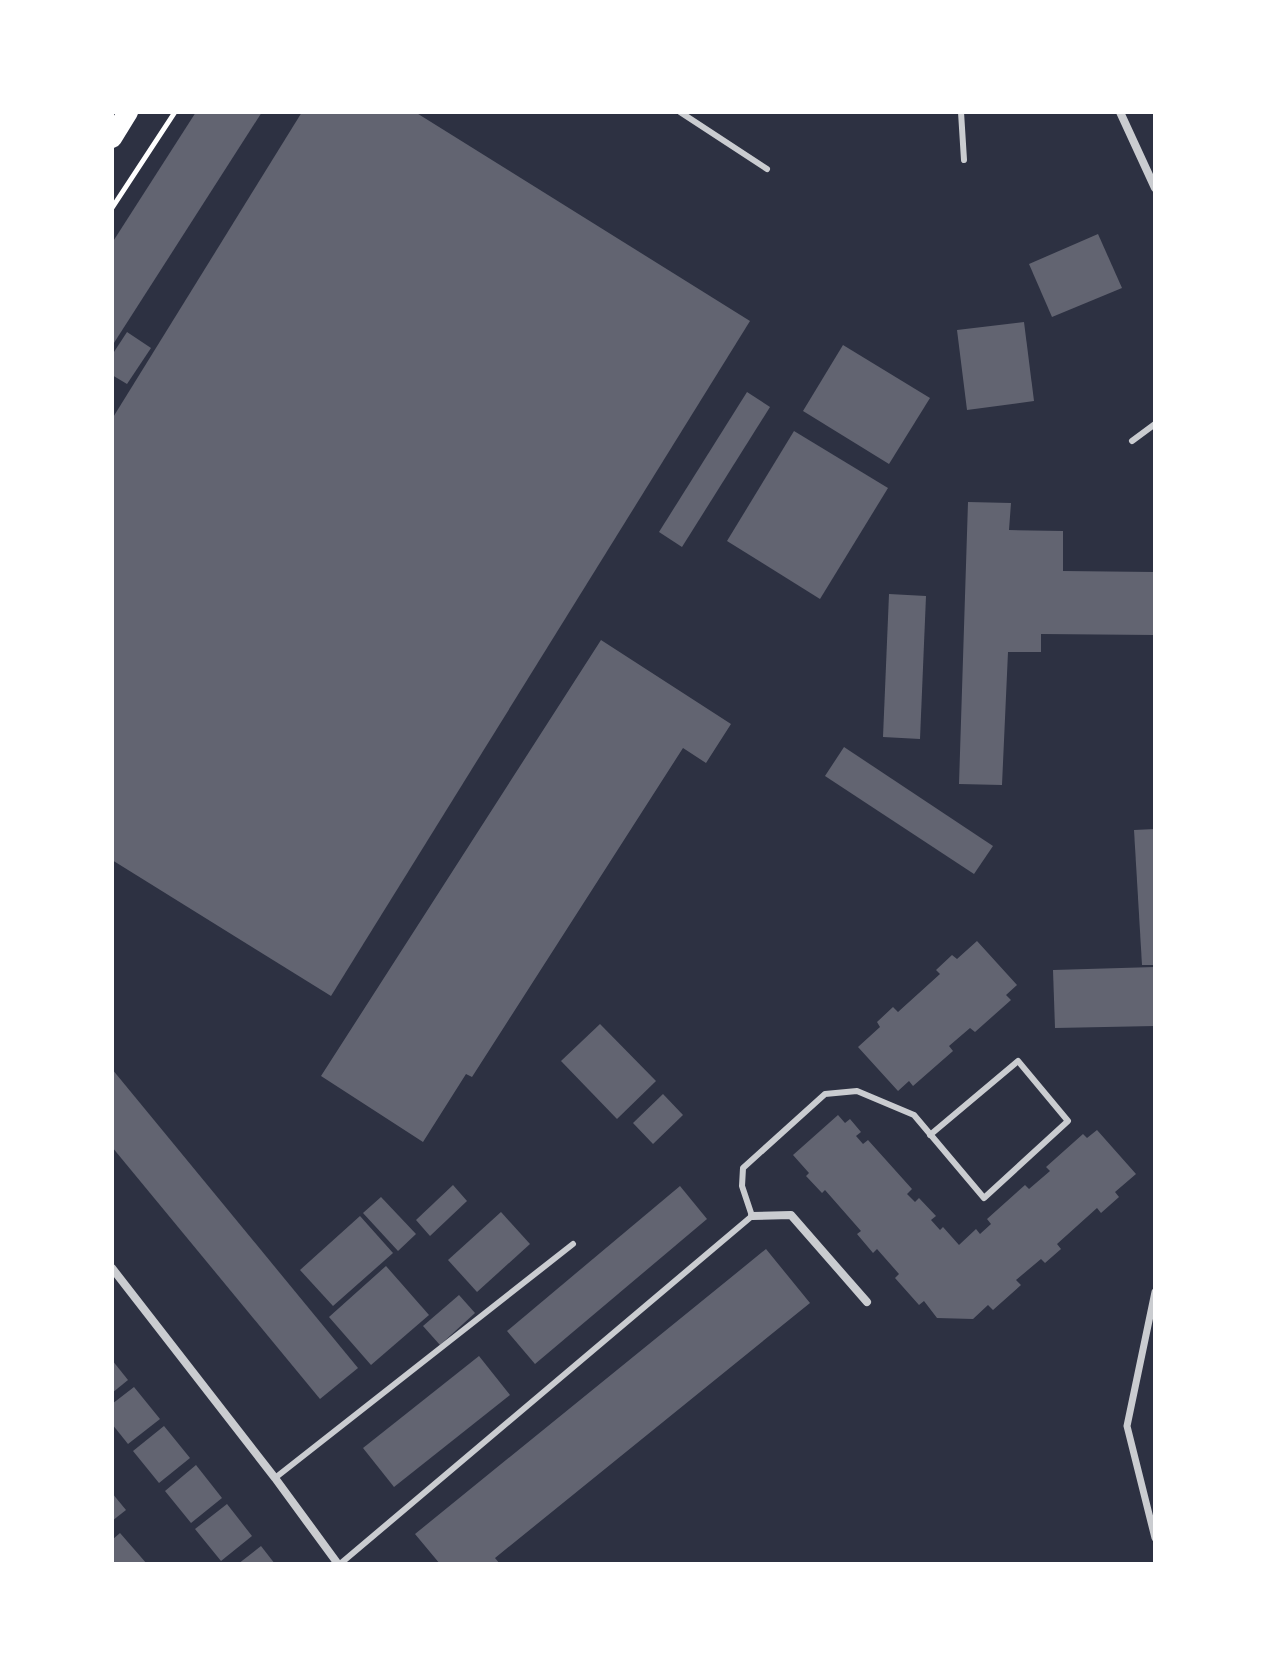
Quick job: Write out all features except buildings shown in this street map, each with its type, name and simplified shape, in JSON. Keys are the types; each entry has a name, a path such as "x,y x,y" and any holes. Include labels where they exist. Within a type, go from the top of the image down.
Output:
{"main road":[{"path":"112,138 128,112"}],"street":[{"path":"1120,112 1155,188"},
{"path":"752,1216 791,1215 867,1302"},
{"path":"112,1268 339,1564"},
{"path":"1155,1292 1127,1426 1155,1538"},
{"path":"1144,1347 1155,1347"}],"lane":[{"path":"680,112 767,169"},
{"path":"961,112 964,160"},
{"path":"1132,441 1155,424"},
{"path":"339,1564 752,1216 742,1186 743,1168 825,1094 857,1091 914,1115 930,1135 984,1198 1068,1121 1018,1061 930,1135"},
{"path":"275,1478 573,1244"}],"path":[{"path":"112,208 175,112"}]}
